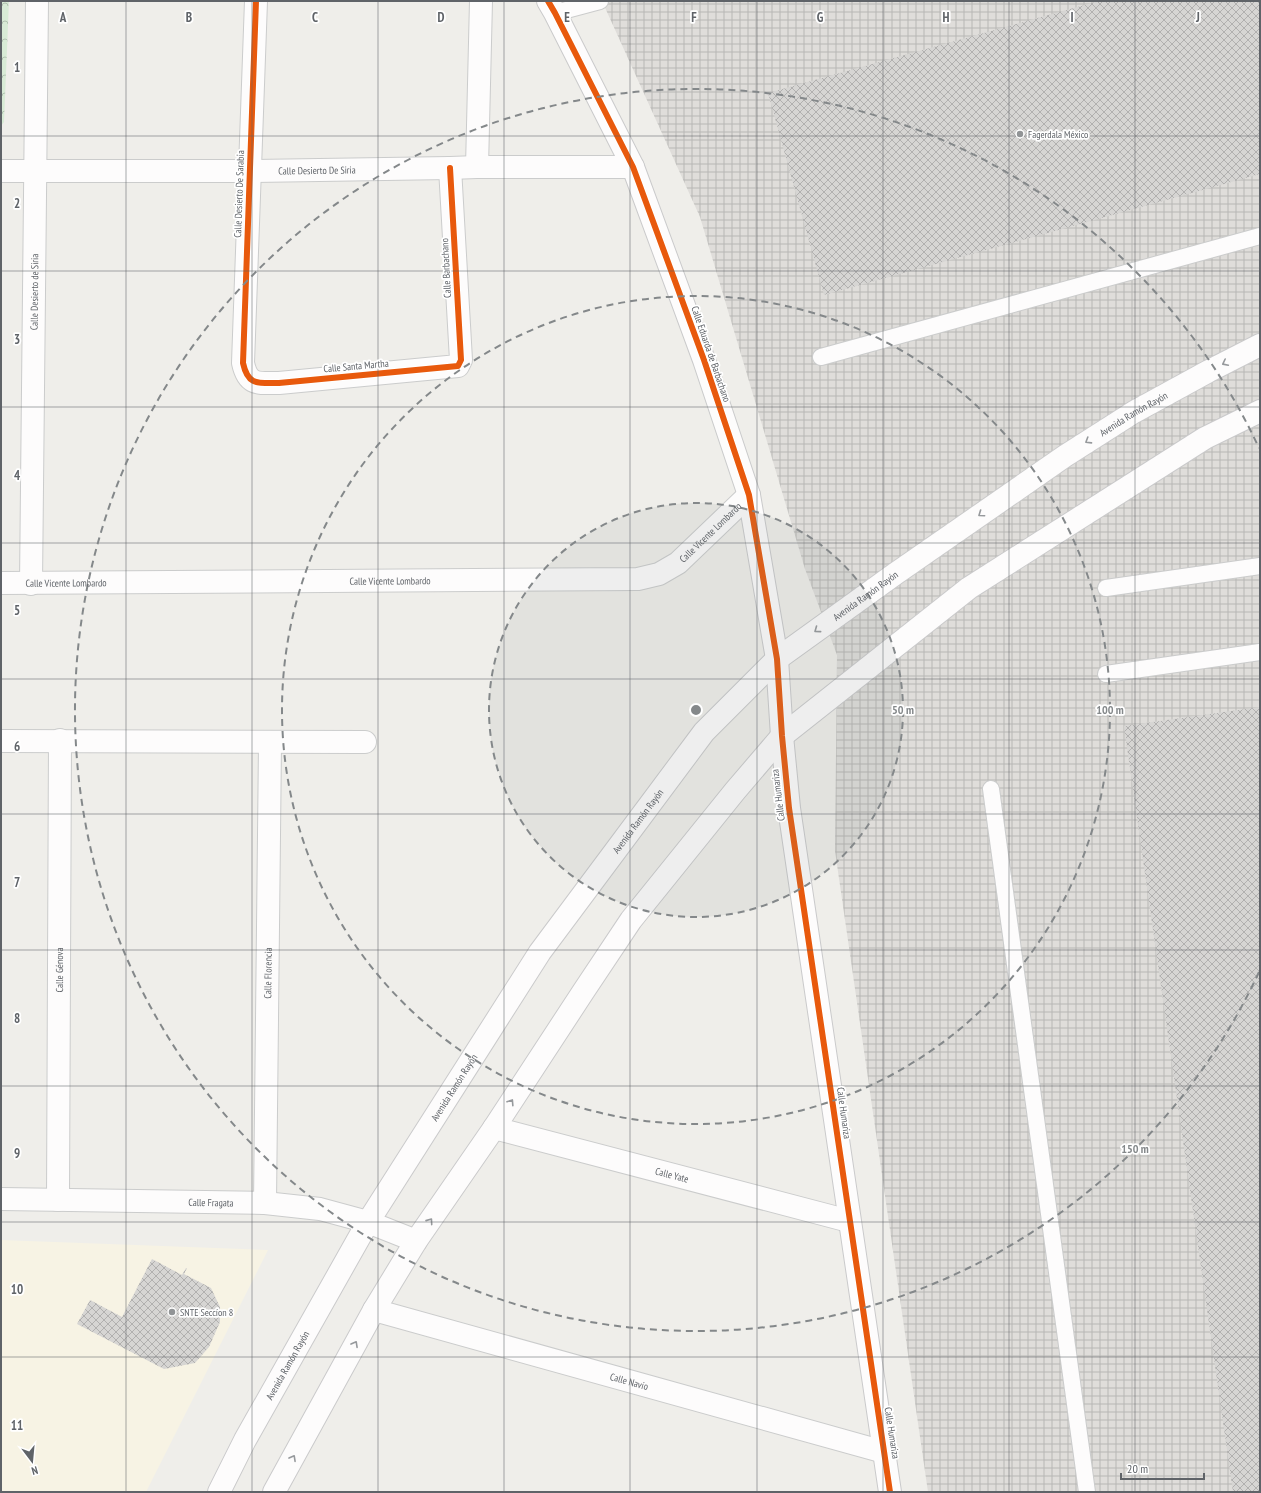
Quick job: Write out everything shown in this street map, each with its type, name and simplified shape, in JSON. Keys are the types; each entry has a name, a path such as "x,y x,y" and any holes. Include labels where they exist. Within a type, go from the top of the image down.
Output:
{"street":[{"name":"Calle Desierto de Siria","path":"31,584 37,1"},
{"name":"Calle Desierto De Sarabia","path":"256,1 243,363 245,373 249,379 256,382"},
{"path":"477,167 481,1"},
{"name":"Calle Eduarda de Barbachano","path":"551,7 633,167 704,360 749,495 777,659 782,736"},
{"name":"Calle Desierto De Siria","path":"1,171 250,171 477,167 633,167"},
{"name":"Calle Barbachano","path":"450,168 461,360 458,366"},
{"name":"Avenida Ramón Rayón","path":"219,1492 249,1434 368,1222 540,952 704,732 777,659 895,574 1065,456 1134,412 1260,345"},
{"name":"Calle Santa Martha","path":"256,382 279,383 458,366"},
{"path":"274,1492 374,1310 416,1241 494,1128 578,998 631,920 735,791 782,736 969,588 1205,438 1260,411"},
{"name":"Calle Vicente Lombardo","path":"1,583 638,579 659,574 678,563 749,495"},
{"name":"Calle Humariza","path":"782,736 789,808 890,1492"},
{"path":"1,741 60,740 270,743 365,742"},
{"name":"Calle Génova","path":"58,1200 60,740"},
{"name":"Calle Florencia","path":"265,1202 270,743"},
{"name":"Calle Yate","path":"494,1128 849,1221"},
{"name":"Calle Fragata","path":"1,1199 265,1202 320,1209 368,1222 416,1241"},
{"name":"Calle Navío","path":"374,1310 884,1452"}],"lane":[{"path":"551,7 600,1"},
{"path":"821,357 1260,236"},
{"path":"1106,588 1260,566"},
{"path":"1106,674 1260,652"},
{"path":"991,788 1087,1492"}],"shaded area":[{"path":"602,1 1260,1 1260,1492 928,1492 835,851 837,655 805,569 700,217"},
{"path":"1,1240 268,1250 146,1492 1,1492"}],"green space":[{"path":"1,1 9,1 4,122 1,126"}],"building":[{"name":"Fagerdala México","path":"1099,1 1260,1 1260,174 824,295 768,93"},
{"path":"1260,707 1260,1492 1233,1492 1124,726"},
{"name":"SNTE Seccíon 8","path":"152,1259 182,1275 187,1268 184,1274 211,1288 220,1307 220,1322 209,1347 195,1363 164,1369 77,1324 90,1300 122,1317"}],"cycle path":[{"path":"256,1 243,363 245,370 251,379 260,383 279,383 458,366 461,360 450,168"},
{"path":"548,1 633,167 704,360 749,495 777,659 789,808 890,1492"}],"place":[{"name":"Fagerdala México","path":"1020,134"},
{"name":"SNTE Seccíon 8","path":"172,1312"}]}
